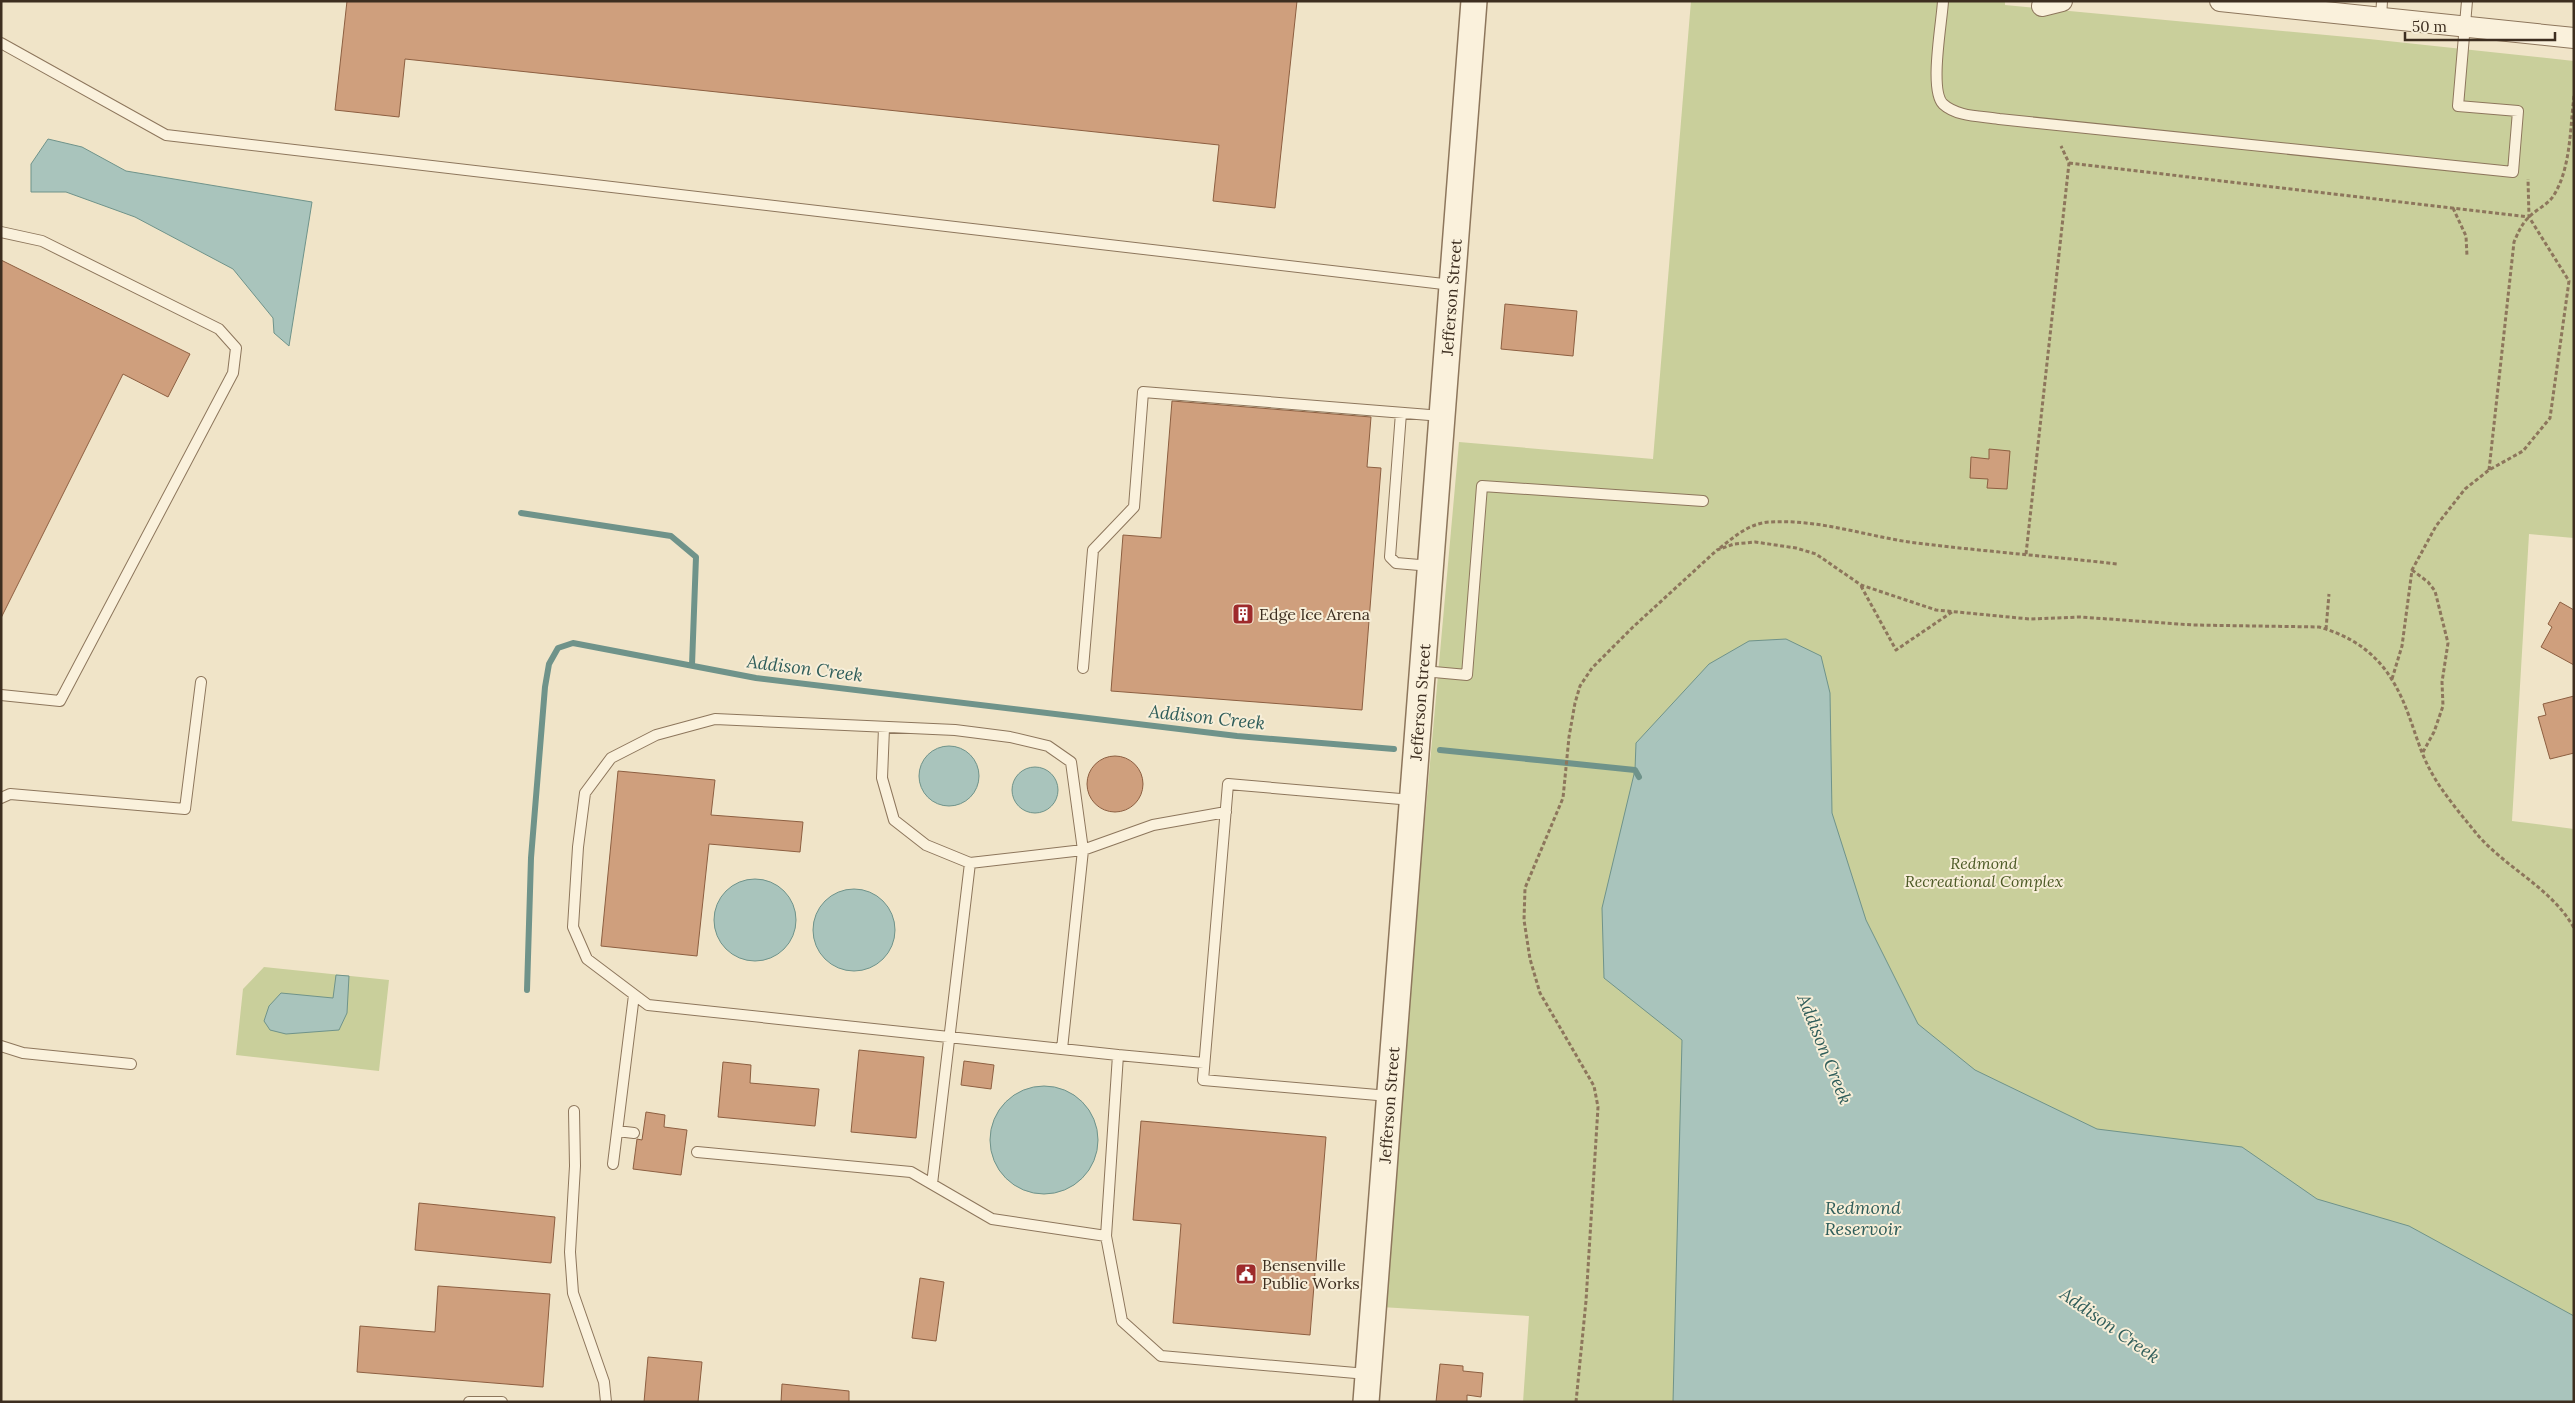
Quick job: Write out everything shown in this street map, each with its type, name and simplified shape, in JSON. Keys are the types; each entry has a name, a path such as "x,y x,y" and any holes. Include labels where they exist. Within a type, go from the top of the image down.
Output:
{"street":[{"name":"Jefferson Street","path":"1366,1402 1474,1"},
{"path":"2042,6 2062,1"},
{"path":"2220,1 2381,10 2466,27 2574,38"}],"lane":[{"path":"1943,1 1936,79 1938,95 1943,104 1956,112 1999,119 2513,172 2518,111 2458,106 2467,1"},
{"path":"1,43 166,135 1453,286"},
{"path":"1,232 42,241 219,329 236,348 233,373 60,701 1,695"},
{"path":"1082,668 1093,550 1134,507 1143,392 1443,416"},
{"path":"1402,413 1390,557 1396,563 1431,566"},
{"path":"1423,671 1468,676 1482,486 1703,501"},
{"path":"1,798 10,794 185,809 200,682"},
{"path":"1062,1050 1083,850 1071,762 1048,746 1010,737 956,730 715,719 656,735 611,758 585,793 578,847 573,927 588,959 648,1005 1062,1050 1204,1063"},
{"path":"884,728 882,778 894,820 926,844 970,863 1083,850 1153,825 1226,812"},
{"path":"1389,1096 1203,1080 1204,1063 1228,784 1413,800"},
{"path":"932,1184 970,863"},
{"path":"613,1164 634,995"},
{"path":"1,1046 23,1053 131,1064"},
{"path":"1118,1055 1106,1236 1122,1321 1161,1356 1368,1374"},
{"path":"574,1111 575,1166 570,1252 573,1293 604,1382 606,1402"},
{"path":"617,1131 634,1133"},
{"path":"697,1152 911,1172 992,1219 1106,1236"},
{"path":"468,1402 502,1402"}],"path":[{"path":"2489,470 2514,242 2520,227 2553,197 2560,182 2568,147 2574,96"},
{"path":"2026,554 2069,163 2060,146"},
{"path":"2069,163 2529,217"},
{"path":"2392,679 2402,646 2412,570 2442,518 2465,489 2489,470 2523,451 2550,418 2569,281 2529,217 2528,179"},
{"path":"2453,208 2466,236 2467,256"},
{"path":"1576,1402 1586,1301 1598,1107 1594,1086 1540,993 1530,959 1524,920 1525,888 1563,798 1574,703 1580,686 1592,668 1633,627 1717,550 1743,530 1769,522 1809,524 1907,541 2117,564"},
{"path":"1717,550 1734,544 1755,542 1796,548 1816,554 1861,585 1908,603 1936,610 2029,619 2080,617 2193,625 2288,625 2326,629 2354,641 2375,657 2392,679 2422,752 2441,787 2479,837 2543,892 2569,918 2574,928"},
{"path":"2412,570 2428,582 2435,591 2448,644 2442,682 2443,706 2434,732 2422,752"},
{"path":"1861,585 1896,650 1952,612"},
{"path":"2326,629 2329,594"}],"green space":[{"name":"Redmond Recreational Complex","path":"1691,1 2005,1 2005,5 2369,39 2574,61 2574,538 2529,534 2512,821 2574,829 2574,1402 1523,1402 1529,1316 1381,1307 1459,442 1653,459"},
{"path":"264,967 389,980 379,1071 236,1055 243,989"}],"water":[{"path":"48,139 82,147 126,171 312,202 289,346 274,333 273,318 233,269 135,217 66,192 31,192 31,164"},
{"name":"Redmond Reservoir","path":"1786,639 1821,656 1830,693 1832,813 1866,920 1918,1024 1975,1070 2097,1129 2242,1147 2317,1199 2409,1226 2574,1316 2574,1402 1673,1402 1682,1040 1604,978 1602,908 1635,770 1636,743 1709,664 1749,641"},
{"path":"949,746 966,751 974,759 979,776 974,793 966,801 949,806 932,801 924,793 919,776 924,759 932,751"},
{"path":"1040,767 1044,768 1054,777 1057,781 1057,799 1048,809 1040,813 1030,813 1022,809 1013,799 1012,785 1016,777 1026,768"},
{"path":"755,879 771,882 784,891 793,904 796,920 793,936 784,949 771,958 755,961 739,958 726,949 717,936 714,920 717,904 726,891 739,882"},
{"path":"854,889 870,892 883,901 892,914 895,930 892,946 883,959 870,968 854,971 838,968 825,959 816,946 813,930 816,914 825,901 838,892"},
{"path":"336,975 349,976 347,1013 339,1030 286,1034 270,1030 264,1021 269,1006 281,993 333,998"},
{"path":"1044,1086 1065,1090 1082,1102 1094,1119 1098,1140 1094,1161 1082,1178 1065,1190 1044,1194 1023,1190 1006,1178 994,1161 990,1140 994,1119 1006,1102 1023,1090"}],"building":[{"path":"347,1 1297,1 1275,208 1213,201 1219,145 405,59 399,117 335,110"},
{"path":"1,260 190,354 168,397 123,374 1,618"},
{"path":"1505,304 1577,311 1573,356 1501,349"},
{"name":"Edge Ice Arena","path":"1172,401 1371,417 1367,467 1381,468 1362,710 1111,691 1123,535 1161,538"},
{"path":"1989,449 2010,451 2007,489 1987,488 1988,479 1970,478 1971,457 1989,459"},
{"path":"2560,602 2574,610 2574,665 2541,647 2552,627 2548,624"},
{"path":"2574,696 2574,753 2550,759 2538,717 2546,715 2543,704"},
{"path":"1109,756 1121,756 1131,760 1139,768 1143,784 1139,800 1131,808 1121,812 1109,812 1099,808 1091,800 1087,790 1087,778 1091,768 1099,760"},
{"path":"618,771 715,780 711,815 803,822 800,852 709,844 697,956 601,946"},
{"path":"859,1050 924,1057 916,1138 851,1132"},
{"path":"964,1061 994,1065 991,1089 961,1085"},
{"path":"723,1062 751,1065 750,1083 819,1089 815,1126 718,1117"},
{"path":"646,1112 665,1115 664,1127 687,1130 681,1175 633,1169 637,1139 642,1140"},
{"name":"Bensenville Public Works","path":"1141,1121 1326,1137 1310,1335 1173,1323 1181,1224 1133,1220"},
{"path":"419,1203 555,1217 551,1263 415,1250"},
{"path":"920,1278 944,1282 936,1341 912,1338"},
{"path":"438,1286 550,1294 543,1387 357,1372 360,1326 435,1332"},
{"path":"648,1357 702,1362 698,1402 644,1402"},
{"path":"1440,1364 1463,1366 1463,1371 1483,1373 1481,1397 1467,1395 1467,1402 1436,1402"},
{"path":"782,1384 849,1391 849,1402 781,1402"}],"waterway":[{"path":"521,513 671,536 696,557 692,665"},
{"name":"Addison Creek","path":"527,990 531,858 545,687 549,664 558,648 573,643 756,678 1237,736 1394,749"},
{"name":"Addison Creek","path":"1440,750 1635,770 1639,777"}],"place":[{"name":"Edge Ice Arena","path":"1243,614"},
{"name":"Bensenville Public Works","path":"1246,1274"}]}
